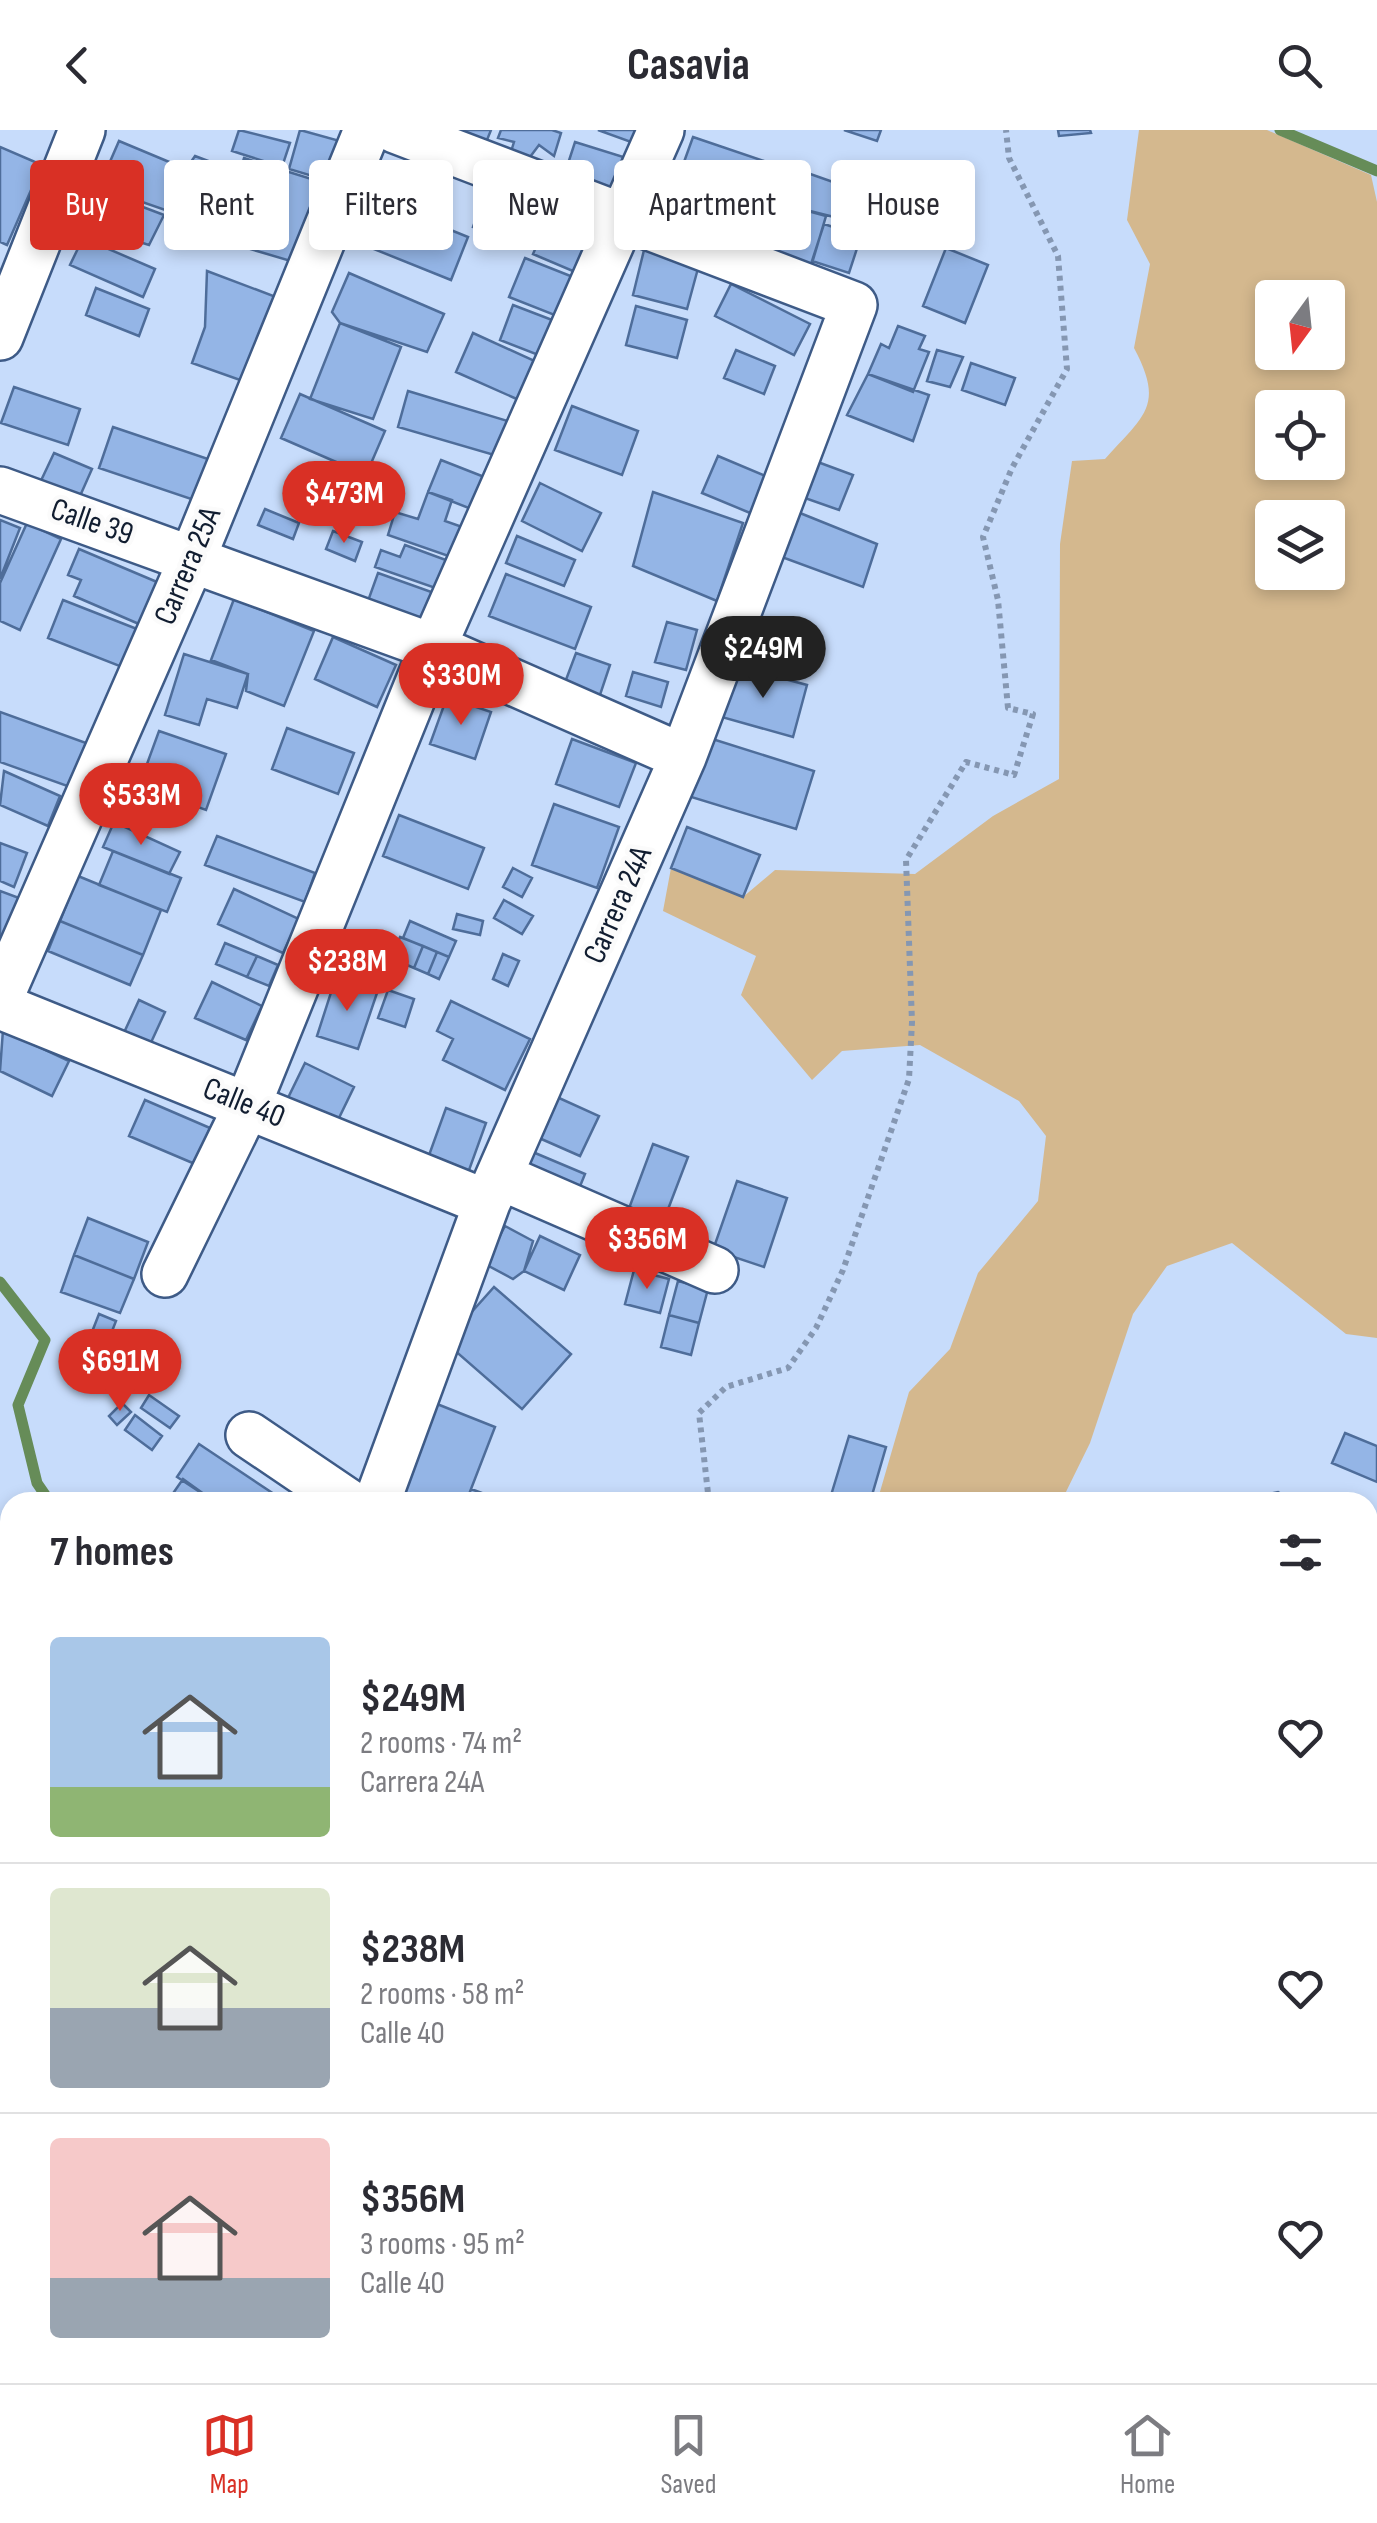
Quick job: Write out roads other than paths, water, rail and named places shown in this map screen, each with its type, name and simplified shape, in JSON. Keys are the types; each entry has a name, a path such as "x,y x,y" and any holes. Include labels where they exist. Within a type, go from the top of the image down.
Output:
{"street":[{"path":"0,336 82,130"},
{"name":"Carrera 25A","path":"0,998 194,557 368,130"},
{"path":"395,130 614,214"},
{"path":"648,160 661,130"},
{"path":"165,1274 248,1104 433,647 614,235"},
{"name":"Carrera 24A","path":"381,1492 492,1193 683,757 854,305 709,250"},
{"name":"Calle 39","path":"0,490 194,557 433,647 683,757"},
{"name":"Calle 40","path":"0,1006 248,1104 492,1193 514,1183 715,1270"},
{"path":"249,1435 333,1492"}],"waterway":[{"path":"1280,130 1377,171"},
{"path":"0,1282 45,1340 18,1405 37,1483 43,1492"}]}
